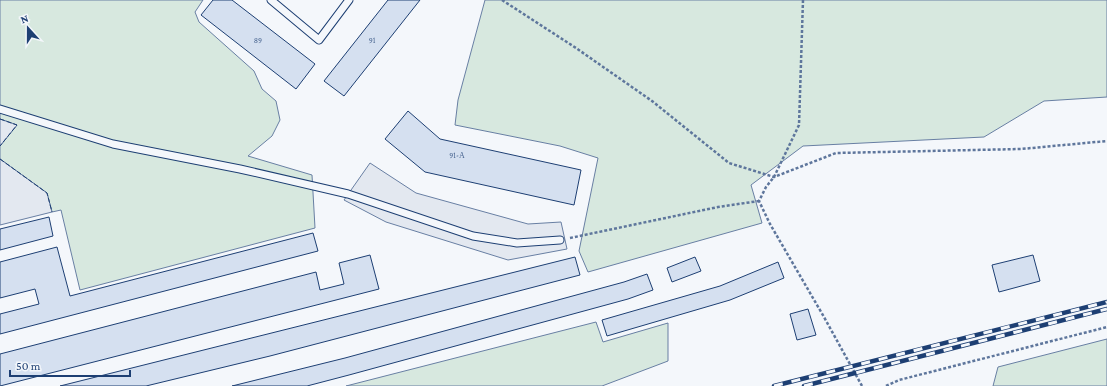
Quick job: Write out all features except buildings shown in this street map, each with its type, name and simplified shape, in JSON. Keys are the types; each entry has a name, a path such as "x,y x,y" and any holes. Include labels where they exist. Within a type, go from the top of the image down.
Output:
{"lane":[{"path":"271,0 319,40 349,0"},
{"path":"0,109 113,144 240,169 348,194 473,236 517,243 560,240"}],"path":[{"path":"502,0 576,48 652,101 729,163 774,177 836,153 1021,149 1107,141"},
{"path":"759,200 766,187 774,177 799,125 803,0"},
{"path":"560,240 718,207 759,200"},
{"path":"759,200 770,224 862,386"},
{"path":"886,386 899,380 1107,327"}],"shaded area":[{"path":"0,0 203,0 195,12 199,22 254,71 262,89 276,101 280,120 272,136 248,156 312,175 315,228 80,290 61,210 52,212 47,193 0,159 0,146 17,125 0,119"},
{"path":"485,0 1107,0 1107,97 1044,101 984,137 803,146 751,185 762,223 588,272 579,251 598,158 560,146 455,125 458,100"},
{"path":"0,119 17,125 0,146"},
{"path":"0,159 47,193 52,212 0,225"},
{"path":"370,163 416,193 528,224 561,222 567,249 508,260 386,222 344,200"},
{"path":"596,322 603,342 668,323 668,361 602,386 346,386"},
{"path":"1107,339 1107,386 993,386 998,367"}],"railway":[{"path":"774,386 1107,302"},
{"path":"804,386 1107,309"}],"fence":[{"path":"0,119 17,125 0,146"},
{"path":"0,159 47,193 52,212"}]}
